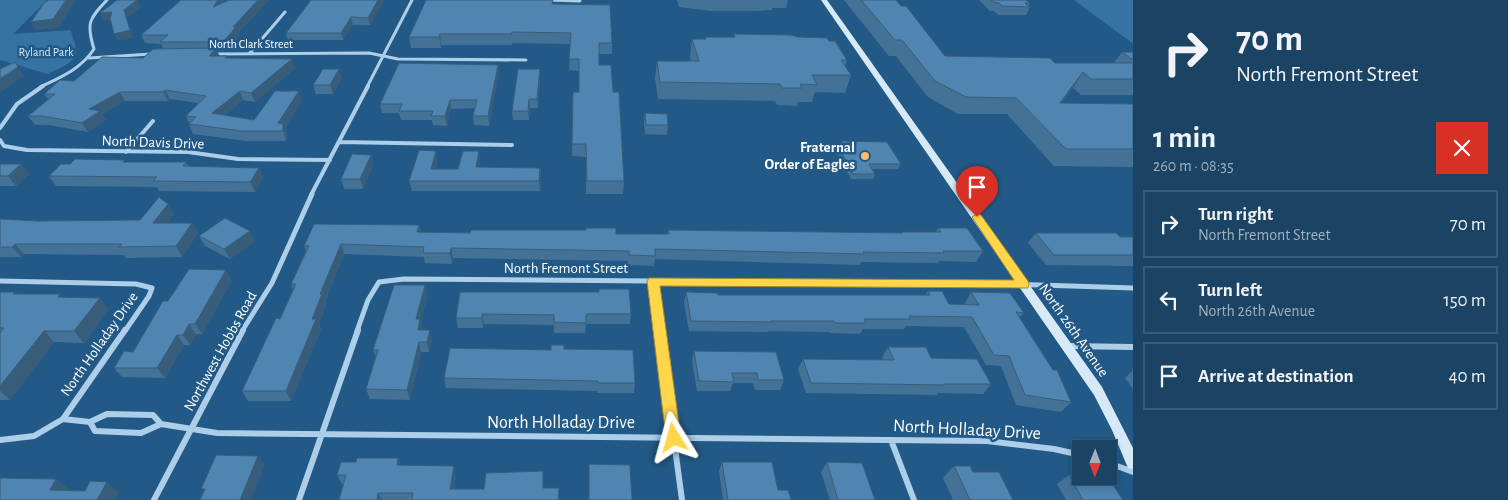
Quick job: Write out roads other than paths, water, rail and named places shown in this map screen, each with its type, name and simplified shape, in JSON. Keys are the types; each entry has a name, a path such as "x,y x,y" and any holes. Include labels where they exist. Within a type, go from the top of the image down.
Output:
{"street":[{"path":"0,128 13,107 24,97 73,71 89,58 94,49 88,30 88,22 107,0"},
{"name":"Northwest Hobbs Road","path":"154,500 238,338 272,284 303,212 412,0"},
{"path":"543,0 580,1"},
{"name":"North 26th Avenue","path":"824,0 1098,391 1133,463"},
{"path":"249,54 285,12"},
{"name":"North Clark Street","path":"210,54 370,53 398,59 526,60"},
{"path":"89,58 161,54"},
{"path":"126,152 153,121"},
{"name":"North Davis Drive","path":"0,140 4,146 27,150 188,152 238,159 330,160"},
{"path":"339,142 512,145"},
{"name":"North Fremont Street","path":"322,435 368,300 379,282 404,279 1023,284 1057,287 1133,288"},
{"name":"North Holladay Drive","path":"0,280 136,284 152,288 149,296 63,419 90,422 107,414 153,415 161,424"},
{"path":"653,281 682,500"},
{"path":"1067,346 1133,347"},
{"path":"0,440 30,439 49,430 63,419"},
{"name":"North Holladay Drive","path":"90,422 95,431 141,433 161,424 217,432 322,435 988,441 1072,453"},
{"path":"299,500 322,435"},
{"path":"891,440 914,500"},
{"path":"1118,466 1133,472"}],"place":[{"name":"Fraternal Order of Eagles","path":"865,156"}],"park label":[{"name":"Ryland Park","path":"46,52"}]}
